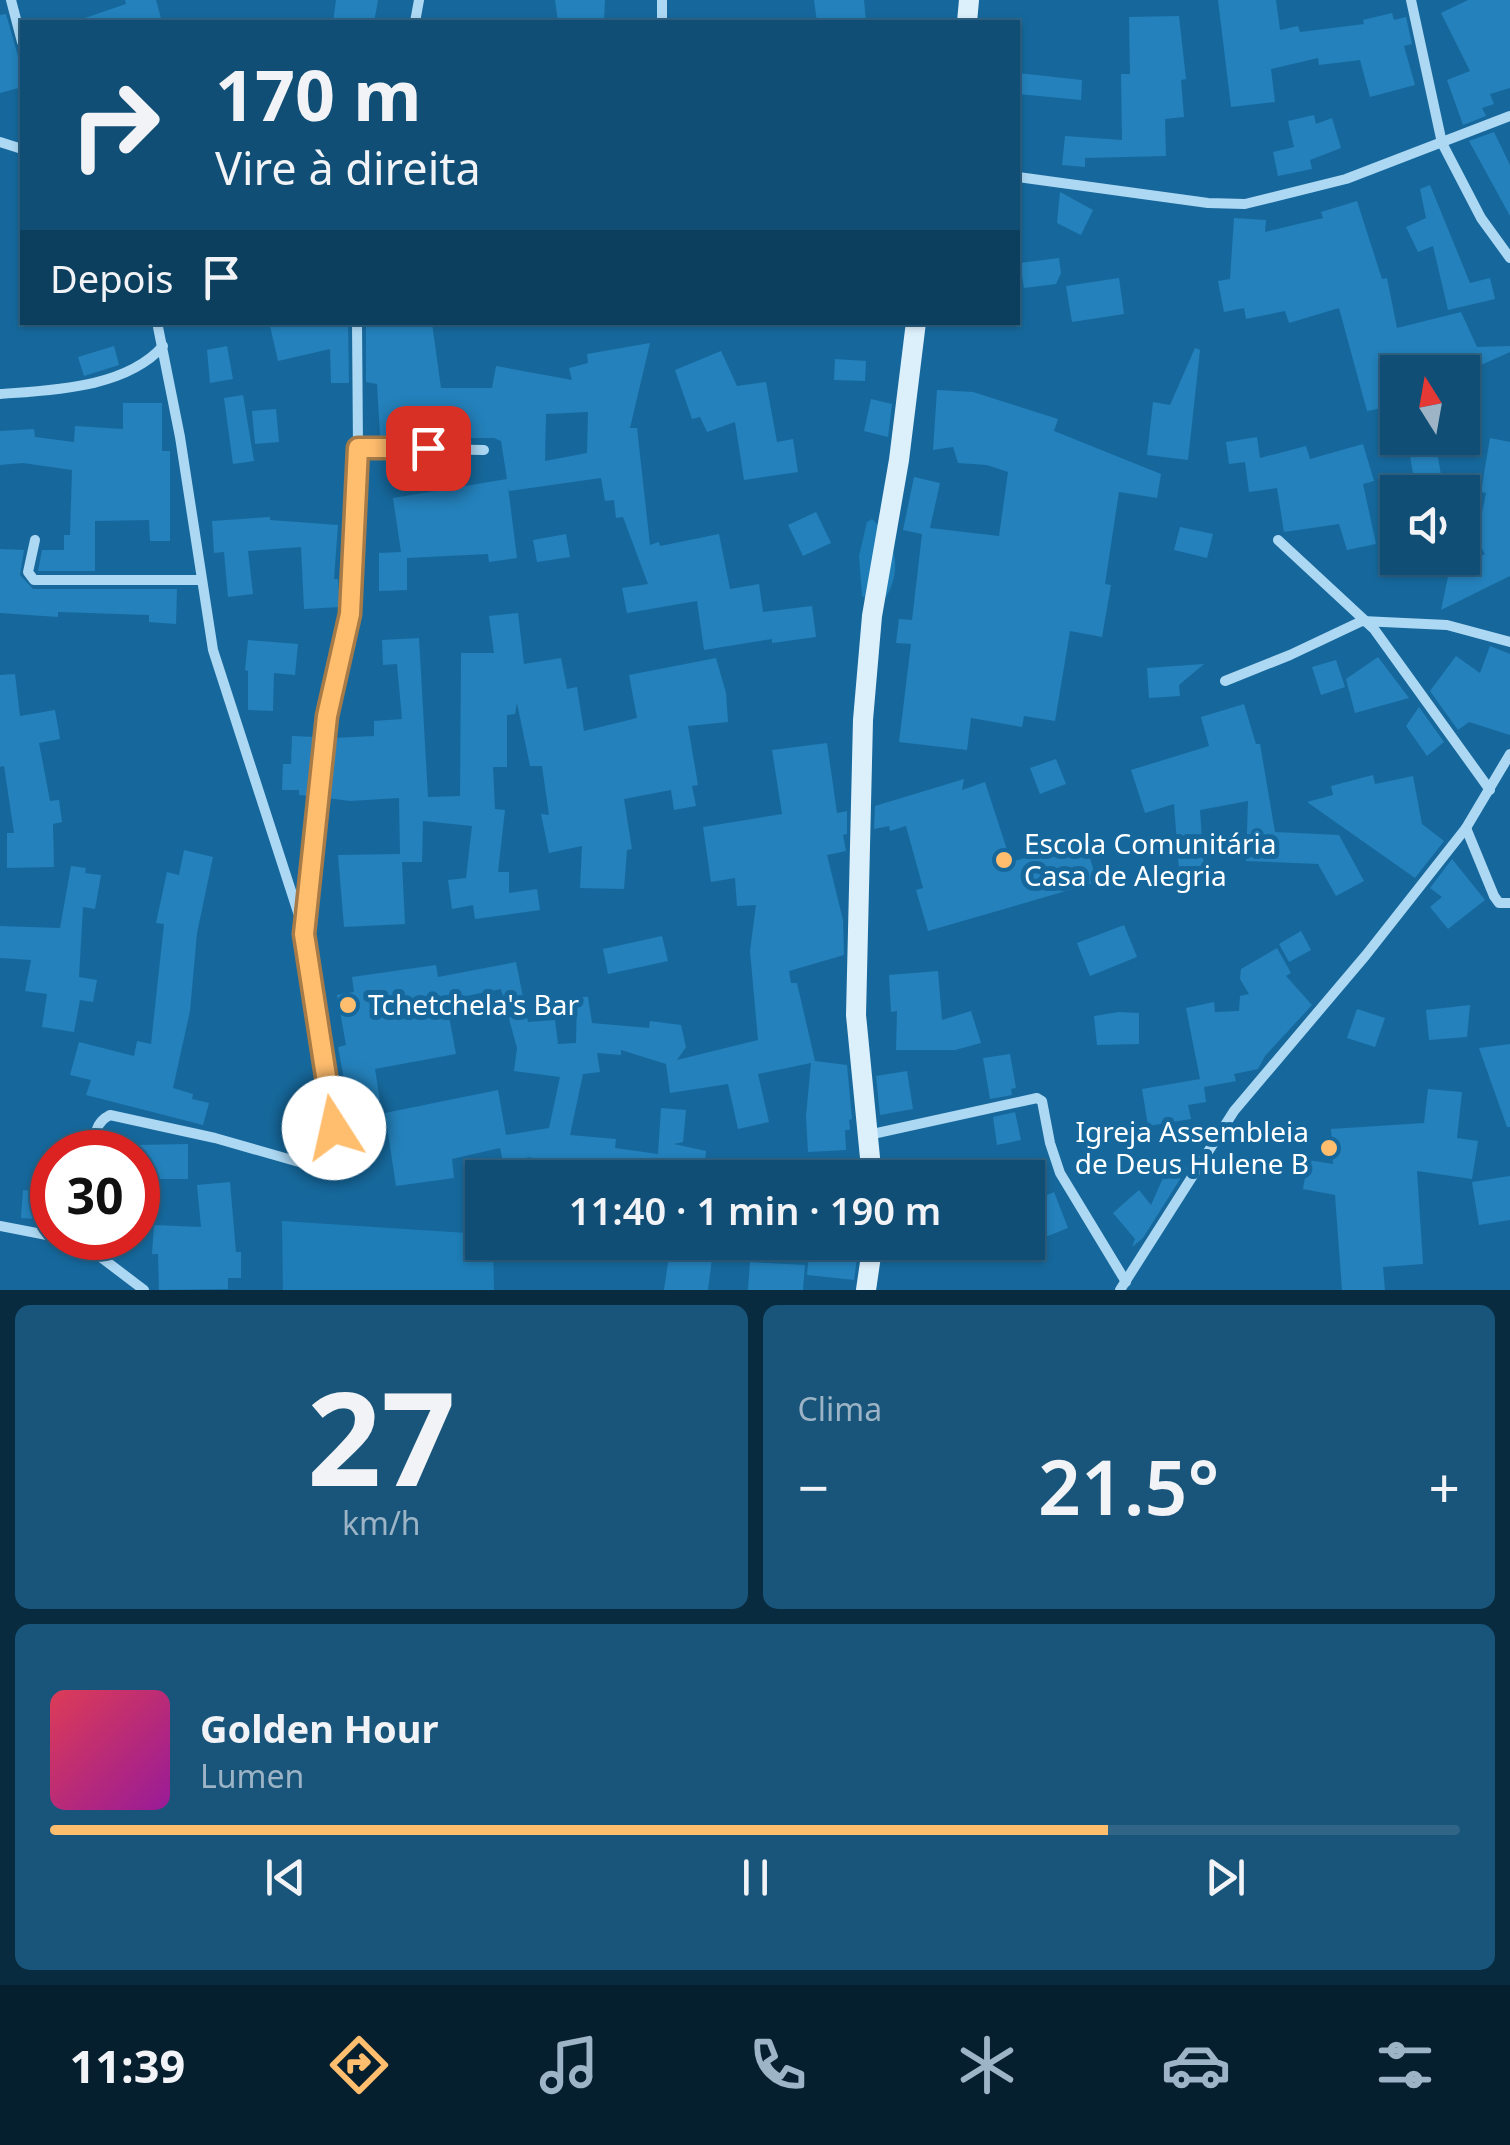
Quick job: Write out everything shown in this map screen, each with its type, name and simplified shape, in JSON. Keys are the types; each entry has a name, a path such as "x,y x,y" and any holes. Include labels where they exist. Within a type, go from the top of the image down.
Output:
{"street":[{"path":"11,0 20,34"},
{"path":"1411,0 1442,143 1481,218 1510,258"},
{"path":"1020,177 1188,201 1245,204 1346,179 1509,118"},
{"path":"96,1130 101,1120 110,1116 215,1138 313,1166 338,1165 304,934 213,650 158,325"},
{"path":"304,934 327,716 350,614 358,448 357,325"},
{"path":"870,1160 856,1015 863,720 870,630 916,325"},
{"path":"0,394 66,388 119,374 150,361 163,346"},
{"path":"358,448 484,450"},
{"path":"35,540 28,572 34,580 201,580"},
{"path":"1278,540 1374,629 1490,790"},
{"path":"1225,681 1290,656 1362,621 1447,626 1510,642"},
{"path":"868,1135 1037,1098 1042,1101 1060,1173 1123,1286 1234,1111 1366,955 1466,828 1510,754"},
{"path":"1466,828 1494,896 1499,903 1510,903"},
{"path":"0,1226 30,1232"},
{"path":"105,1260 144,1290"},
{"path":"866,1290 870,1260"}],"shaded area":[{"path":"872,519 888,539 895,562 892,585 879,607 862,596 859,556 867,522"},
{"path":"282,1221 465,1233 465,1260 493,1260 494,1290 283,1290"}],"building":[{"path":"125,0 156,0 161,20 82,20 82,19 126,4"},
{"path":"336,0 378,0 374,20 333,20"},
{"path":"555,0 605,0 604,20 558,20"},
{"path":"814,0 864,0 866,20 817,20"},
{"path":"1218,0 1276,0 1280,30 1298,26 1300,32 1364,24 1363,20 1392,13 1394,20 1406,17 1412,44 1404,46 1415,85 1370,97 1360,60 1319,65 1318,58 1271,69 1275,102 1231,107"},
{"path":"1468,0 1510,0 1510,88 1490,94 1494,104 1482,108 1486,116 1463,125 1447,80 1470,71 1441,13"},
{"path":"6,14 20,63 20,88 0,93 0,15"},
{"path":"1179,16 1186,79 1181,80 1184,117 1165,119 1166,156 1085,158 1085,167 1062,165 1065,136 1122,140 1121,74 1130,74 1129,17"},
{"path":"1020,73 1082,80 1081,100 1020,94"},
{"path":"1314,115 1316,124 1332,118 1341,148 1310,160 1312,169 1278,176 1273,152 1294,147 1288,121"},
{"path":"1494,132 1510,165 1510,216 1469,141"},
{"path":"1430,185 1470,283 1490,278 1495,299 1448,310 1433,246 1418,252 1406,227 1426,218 1420,189"},
{"path":"1060,192 1093,210 1081,235 1057,223"},
{"path":"1357,201 1382,279 1387,278 1397,328 1461,312 1477,347 1510,346 1510,352 1480,365 1480,355 1380,355 1380,408 1367,411 1339,308 1289,323 1285,311 1246,319 1244,308 1224,312 1218,281 1230,279 1234,218 1266,220 1265,232 1323,218 1321,212"},
{"path":"1059,258 1061,273 1056,284 1024,288 1020,263"},
{"path":"1119,278 1124,314 1072,322 1066,286"},
{"path":"348,325 349,383 331,383 330,349 278,361 270,326"},
{"path":"366,325 432,325 441,388 492,388 496,366 572,380 569,368 588,363 587,354 650,343 630,428 637,428 650,545 719,534 730,589 759,584 763,612 812,606 816,637 772,643 772,639 704,650 697,601 627,613 622,588 648,584 623,517 616,518 614,500 605,501 601,478 509,491 508,487 517,558 489,562 488,554 407,558 407,590 379,591 379,553 401,552 393,498 507,479 501,441 494,438 454,438 454,433 380,436 377,384 366,382","holes":["588,412 587,453 545,461 546,414"]},
{"path":"114,346 119,365 84,376 78,357"},
{"path":"227,346 233,379 210,383 207,350"},
{"path":"1195,348 1200,350 1188,460 1147,455 1153,402 1170,405"},
{"path":"721,351 737,386 766,382 777,442 793,439 798,472 744,480 735,422 707,432 700,417 692,419 675,370"},
{"path":"835,359 866,361 865,381 834,380"},
{"path":"937,390 973,392 1058,419 1054,431 1161,474 1157,498 1119,492 1105,584 1111,585 1102,637 1070,631 1055,721 1024,716 1022,727 971,718 967,750 899,742 911,644 896,643 899,619 912,620 922,534 903,530 914,477 940,483 930,528 999,536 1008,472 987,465 958,463 953,447 933,450"},
{"path":"243,395 254,461 233,464 224,398"},
{"path":"871,399 892,404 888,437 864,431"},
{"path":"123,403 162,403 162,451 170,451 170,541 150,541 149,520 95,521 95,571 38,571 42,550 64,550 64,535 70,535 72,470 23,463 0,465 0,431 34,429 35,437 74,442 75,426 123,429"},
{"path":"276,409 279,442 255,444 252,411"},
{"path":"1257,437 1260,458 1306,446 1310,459 1363,444 1374,481 1363,484 1376,544 1347,550 1339,524 1284,532 1277,488 1249,492 1245,462 1229,464 1226,442"},
{"path":"1490,438 1510,442 1510,576 1441,610 1448,575 1480,575 1480,556 1485,554 1480,545 1480,522 1486,493 1481,492"},
{"path":"1438,455 1441,475 1413,475 1410,456"},
{"path":"816,512 831,543 803,556 788,525"},
{"path":"270,517 338,525 334,579 338,579 340,607 304,609 301,547 248,551 253,594 228,597 224,552 214,553 212,521"},
{"path":"1180,527 1213,534 1207,558 1174,550"},
{"path":"566,534 570,557 537,562 533,540"},
{"path":"0,549 24,550 20,575 33,589 177,589 176,624 149,622 149,615 58,612 58,617 0,613"},
{"path":"518,613 524,664 561,658 567,689 577,687 584,731 637,718 629,675 716,658 726,693 728,722 688,726 698,785 692,786 696,806 674,810 671,790 624,799 632,849 627,850 624,889 580,888 582,846 549,853 541,814 549,815 542,766 530,766 517,703 515,714 507,715 507,767 493,767 495,809 505,810 498,872 509,872 509,893 537,889 540,910 475,919 473,905 452,909 448,880 466,878 472,826 423,821 422,862 402,862 405,924 344,927 338,855 400,854 399,798 327,798 334,738 374,736 374,721 402,719 397,664 383,665 382,640 419,638 428,797 460,796 461,653 494,653 489,616"},
{"path":"248,640 298,644 295,675 274,673 273,711 248,710"},
{"path":"1490,646 1510,654 1510,735 1469,722 1458,730 1430,691 1456,656 1480,673"},
{"path":"1378,657 1409,698 1355,713 1346,679"},
{"path":"1336,660 1345,687 1321,695 1312,667"},
{"path":"1204,664 1179,685 1180,696 1149,698 1147,668"},
{"path":"15,674 20,716 55,710 60,739 39,743 50,801 59,800 62,822 53,824 54,867 7,868 7,833 14,833 4,766 0,767 0,675"},
{"path":"1244,704 1256,744 1260,744 1275,832 1339,835 1364,881 1336,896 1318,864 1246,861 1248,801 1200,810 1204,868 1179,870 1174,804 1145,813 1131,770 1209,746 1201,717"},
{"path":"1419,707 1444,742 1427,756 1406,726"},
{"path":"292,736 316,737 310,796 299,795 299,790 282,790 283,764 291,764"},
{"path":"827,743 837,813 847,811 847,834 843,835 846,851 827,855 843,920 844,955 789,971 791,983 797,983 815,1061 847,1065 852,1119 850,1130 845,1130 846,1150 808,1152 806,1116 811,1063 758,1074 769,1122 738,1129 728,1084 670,1093 666,1064 621,1050 621,1055 597,1053 600,1072 583,1074 570,1135 616,1139 615,1148 658,1154 661,1108 686,1110 683,1142 674,1144 706,1151 705,1160 503,1160 500,1148 452,1159 454,1178 396,1186 385,1113 498,1090 506,1135 549,1128 560,1077 514,1071 517,1048 501,989 446,1000 456,1054 375,1069 380,1101 349,1106 338,1047 346,1045 337,995 354,992 352,977 436,965 438,977 516,962 528,1022 555,1020 558,1044 576,1043 577,997 588,997 592,1023 649,1028 650,1021 681,1025 686,1047 677,1060 758,1040 750,951 756,905 737,906 735,878 711,882 703,827 782,814 772,750"},
{"path":"1056,759 1066,784 1040,794 1030,768"},
{"path":"1373,775 1375,784 1413,776 1422,824 1444,841 1415,878 1307,802 1333,795 1331,786"},
{"name":"Escola Comunitária Casa de Alegria","path":"964,779 962,790 985,782 1011,862 1085,841 1097,882 928,931 916,890 923,888 906,826 890,831 889,826 874,829 875,806"},
{"path":"184,850 213,857 197,933 190,1011 173,1088 209,1103 203,1125 86,1095 91,1080 70,1075 79,1042 134,1056 137,1041 151,1044 164,924 156,923 167,872 179,875"},
{"path":"1452,859 1485,900 1448,929 1430,907 1442,897 1430,888"},
{"path":"71,866 101,875 95,909 83,907 79,977 97,980 93,1002 80,1000 74,1032 42,1027 47,994 25,991 31,960 0,958 0,926 60,928"},
{"path":"1124,925 1137,957 1090,976 1077,943"},
{"path":"1301,931 1311,950 1289,962 1279,944"},
{"path":"662,936 668,961 608,974 603,949"},
{"path":"1277,948 1291,973 1286,976 1312,1005 1265,1056 1258,1069 1234,1074 1236,1081 1204,1087 1206,1102 1188,1105 1191,1119 1148,1126 1142,1089 1200,1079 1186,1008 1214,1002 1215,1012 1239,1011 1240,996 1249,994 1240,979 1241,969"},
{"path":"938,971 942,1020 971,1011 981,1043 955,1050 896,1050 897,1011 891,1012 889,975"},
{"path":"1470,1005 1467,1037 1429,1040 1426,1010"},
{"path":"1357,1009 1385,1018 1375,1047 1347,1038"},
{"path":"1139,1013 1139,1044 1097,1045 1094,1016"},
{"path":"1510,1044 1510,1127 1507,1127 1479,1048"},
{"path":"1010,1054 1016,1088 1011,1089 1012,1095 990,1099 983,1058"},
{"path":"907,1071 913,1109 880,1115 876,1076"},
{"path":"1428,1089 1462,1092 1457,1138 1478,1141 1472,1179 1417,1171 1423,1264 1383,1267 1385,1290 1342,1290 1335,1195 1303,1189 1308,1160 1333,1164 1331,1129 1424,1123"},
{"path":"1015,1112 1021,1140 997,1145 993,1117"},
{"path":"188,1144 188,1179 160,1179 160,1145"},
{"path":"1171,1160 1187,1168 1143,1238 1132,1247 1135,1239 1113,1213 1139,1190 1151,1205"},
{"path":"1510,1176 1510,1220 1479,1225 1472,1182"},
{"path":"230,1182 241,1278 228,1278 228,1289 159,1290 160,1225 201,1227 197,1185"},
{"path":"23,1190 30,1191 30,1219 21,1218"},
{"path":"1054,1192 1068,1228 1045,1237 1045,1196"},
{"path":"668,1260 712,1260 708,1290 664,1290"},
{"path":"808,1260 857,1260 854,1280 807,1275"},
{"path":"750,1262 805,1265 803,1290 748,1290"}],"place":[{"name":"Escola Comunitária Casa de Alegria","path":"1004,860"},
{"name":"Tchetchela's Bar","path":"348,1005"},
{"name":"Igreja Assembleia de Deus Hulene B","path":"1329,1148"}],"route":[{"path":"334,1128 304,934 327,716 350,614 358,448 428,448"}]}
